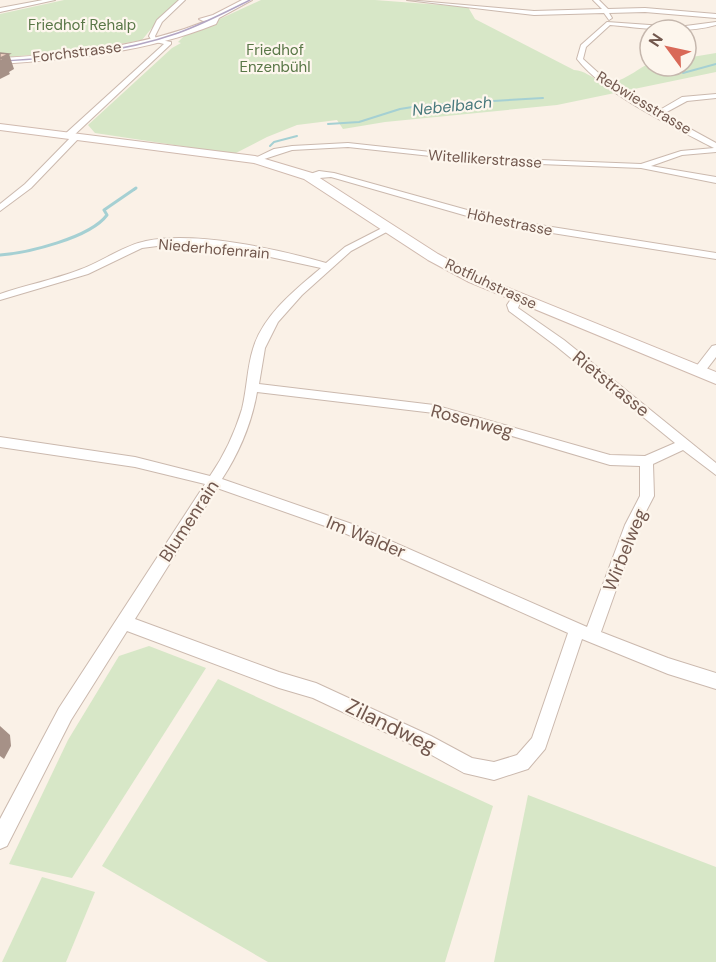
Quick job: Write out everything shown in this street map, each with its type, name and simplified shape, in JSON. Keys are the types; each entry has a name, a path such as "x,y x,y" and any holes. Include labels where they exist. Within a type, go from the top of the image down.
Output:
{"main road":[{"name":"Forchstrasse","path":"0,61 102,50 168,39 213,22 215,17 248,0"},
{"name":"Witellikerstrasse","path":"0,127 255,160 278,165"},
{"name":"Rotfluhstrasse","path":"278,165 308,176 445,264 517,298 716,378"}],"street":[{"path":"0,10 52,0"},
{"path":"0,208 28,186 72,136 169,44 154,40 152,36 154,29 159,21 182,0"},
{"path":"410,0 534,13 645,10 716,16"},
{"path":"596,0 606,12 609,23 675,27 700,27 716,23"},
{"name":"Rebwiesstrasse","path":"609,23 583,46 580,52 582,64 604,82 659,112 716,148"},
{"path":"659,112 685,99 716,96"},
{"name":"Witellikerstrasse","path":"255,160 270,153 292,148 348,145 486,160 642,166 692,150 716,148"},
{"path":"642,166 716,180"},
{"name":"Höhestrasse","path":"308,176 331,175 518,225 716,256"},
{"name":"Blumenrain","path":"0,839 64,714 214,483 241,430 253,387 259,348 273,321 293,297 357,243 389,228"},
{"name":"Niederhofenrain","path":"0,297 76,275 135,248 160,243 244,249 301,259 328,267"},
{"name":"Rietstrasse","path":"517,298 512,305 513,309 560,343 716,470"},
{"path":"699,371 716,349"},
{"name":"Rosenweg","path":"253,387 434,409 610,460 646,461 685,444"},
{"name":"Im Walder","path":"0,442 135,463 214,483 345,527 585,633 667,667 716,681"},
{"name":"Wirbelweg","path":"585,633 647,496 646,461"},
{"name":"Zilandweg","path":"123,622 279,680 316,691 425,742 470,767 494,771 522,763 539,743 585,633"}],"green space":[{"name":"Friedhof Rehalp","path":"64,0 180,0 160,18 142,40 91,49 0,58 0,14"},
{"name":"Friedhof Enzenbühl","path":"261,0 375,0 468,7 475,19 574,70 606,83 618,81 638,70 638,78 687,78 557,105 385,122 343,129 337,120 297,125 234,154 95,133 88,125 172,48 181,43 178,42 185,35"},
{"name":"Friedhof Enzenbühl","path":"716,53 716,72 698,76 698,56"},
{"path":"149,646 206,668 72,878 9,864 68,740 119,656"},
{"path":"218,679 493,806 445,962 268,962 102,866"},
{"path":"528,795 716,867 716,962 494,962"},
{"path":"42,877 95,892 66,962 2,962"}],"waterway":[{"name":"Nebelbach","path":"698,69 716,64"},
{"name":"Nebelbach","path":"328,124 359,122 400,109 425,105 543,98"},
{"name":"Nebelbach","path":"270,146 274,142 297,136"},
{"name":"Nebelbach","path":"0,255 41,248 87,231 107,215 104,210 136,188 134,190"}],"tram line":[{"path":"0,61 68,56 112,50 156,40 214,18 250,0"}]}
